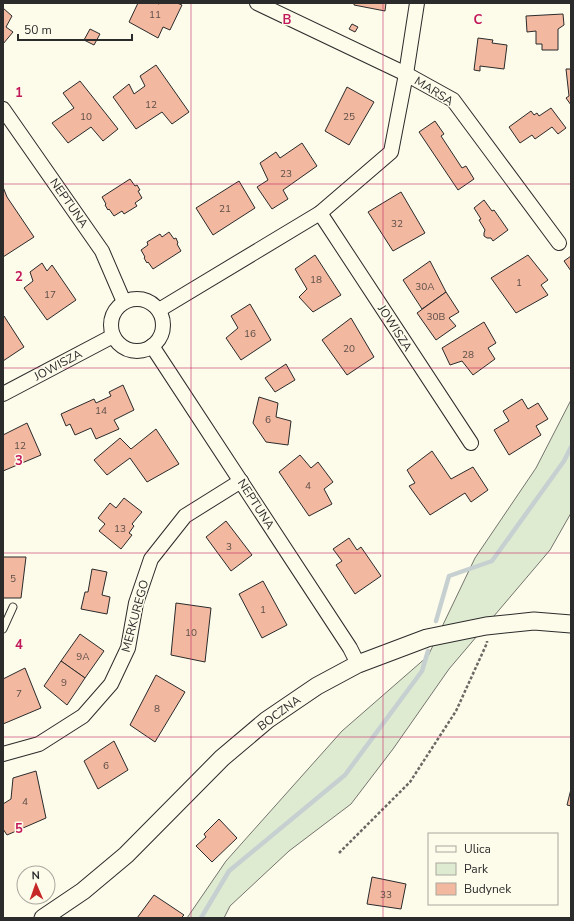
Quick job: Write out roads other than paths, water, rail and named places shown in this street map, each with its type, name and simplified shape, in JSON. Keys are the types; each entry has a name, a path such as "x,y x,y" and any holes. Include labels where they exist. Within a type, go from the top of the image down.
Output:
{"street":[{"name":"MARSA","path":"257,3 406,74 453,100 559,243"},
{"path":"159,310 320,213 391,152 406,74 417,3"},
{"name":"NEPTUNA","path":"3,109 102,251 124,302"},
{"name":"JOWISZA","path":"320,213 471,443"},
{"path":"137,299 149,302 159,310 162,320 162,330 159,339 152,346 142,351 130,350 120,345 113,336 111,326 112,317 117,308 124,302 137,299"},
{"name":"JOWISZA","path":"3,394 113,336"},
{"name":"NEPTUNA","path":"152,346 350,648 358,664"},
{"name":"MERKUREGO","path":"3,754 39,744 83,716 111,684 128,648 136,603 151,559 185,516 241,481"},
{"name":"BOCZNA","path":"43,918 83,890 126,855 222,758 267,720 317,686 358,664 427,638 486,626 534,622 571,624"}],"lane":[{"path":"3,629 13,607"}],"waterway":[{"path":"436,621 449,576 492,561 564,461 571,447"},
{"path":"201,918 229,871 345,775 422,671 428,651"}]}
